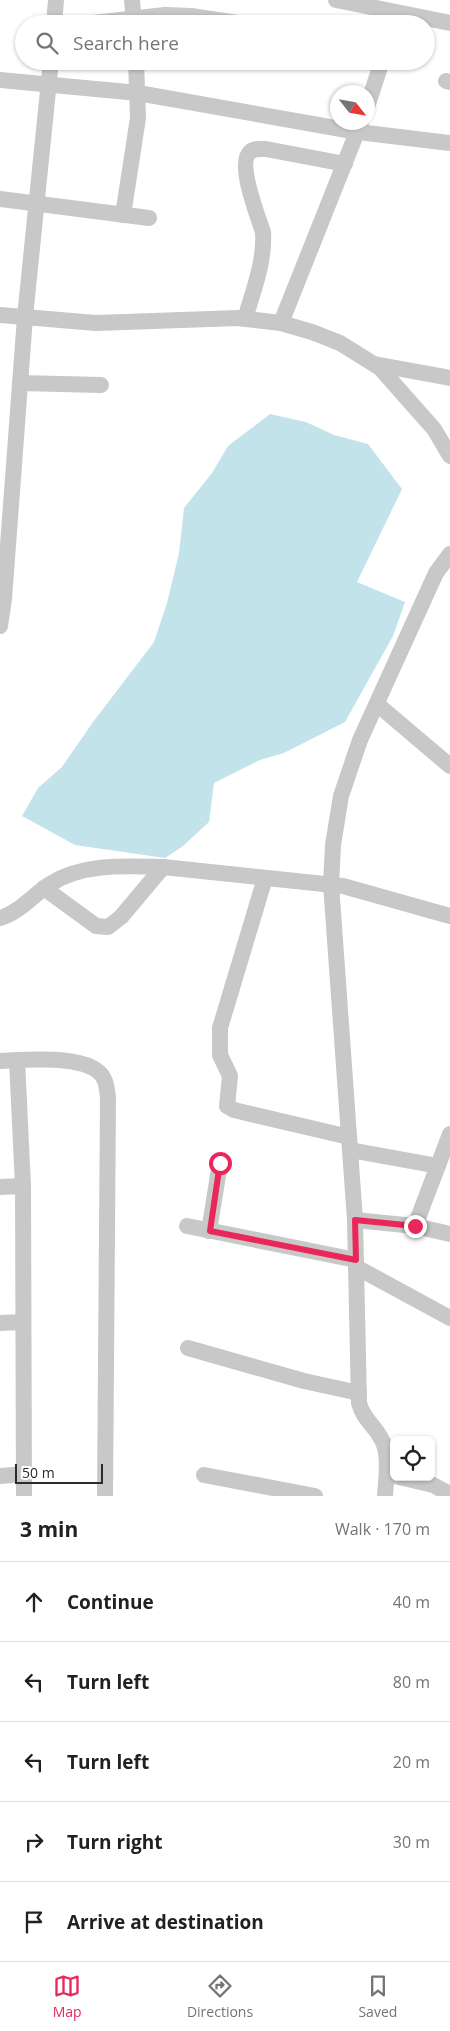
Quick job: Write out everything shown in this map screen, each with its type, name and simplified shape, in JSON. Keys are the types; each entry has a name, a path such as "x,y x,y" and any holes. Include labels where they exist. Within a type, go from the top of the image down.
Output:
{"street":[{"path":"55,15 56,0"},
{"path":"132,0 133,15"},
{"path":"336,0 413,15"},
{"path":"435,20 450,23"},
{"path":"0,626 4,599 25,317 50,70"},
{"path":"123,215 138,118 137,70"},
{"path":"374,85 379,70"},
{"path":"0,80 138,93 330,123"},
{"path":"281,323 358,130"},
{"path":"375,130 450,143"},
{"path":"245,319 260,265 264,242 263,232 245,169 250,152 257,149 266,149 345,164"},
{"path":"0,199 149,218"},
{"path":"0,315 96,322 245,319 281,323 340,343 380,368 444,439 450,456"},
{"path":"372,364 450,378"},
{"path":"20,384 101,384"},
{"path":"390,1466 384,1445 361,1411 359,1393 355,1220 331,884 333,844 341,796 360,740 436,573 450,554"},
{"path":"377,704 450,766"},
{"path":"0,918 14,912 44,888 61,878 91,869 133,866 163,867 331,884 450,916"},
{"path":"44,888 96,926 108,927 122,917 163,867"},
{"path":"265,878 220,1028 220,1055 230,1076 227,1106 234,1110 349,1143 438,1166"},
{"path":"17,1060 22,1186 24,1496"},
{"path":"0,1061 52,1060 83,1063 96,1070 104,1078 107,1090 105,1496"},
{"path":"415,1226 450,1134"},
{"path":"210,1231 220,1163"},
{"path":"0,1187 22,1186"},
{"path":"355,1220 415,1226 450,1234"},
{"path":"188,1226 356,1263 450,1318"},
{"path":"0,1323 23,1322"},
{"path":"188,1348 304,1381 359,1393"},
{"path":"0,1476 24,1474"},
{"path":"204,1475 315,1496"},
{"path":"385,1496 391,1481"},
{"path":"415,1481 433,1485 450,1494"}],"water":[{"path":"270,414 306,422 334,435 368,444 402,489 357,582 405,602 393,636 345,722 284,753 260,760 214,783 209,822 183,846 165,858 75,845 22,816 38,788 62,767 93,722 154,642 167,603 179,553 184,508 212,473 228,446"}],"route":[{"path":"220,1163 210,1231 356,1260 355,1220 415,1226"}]}
